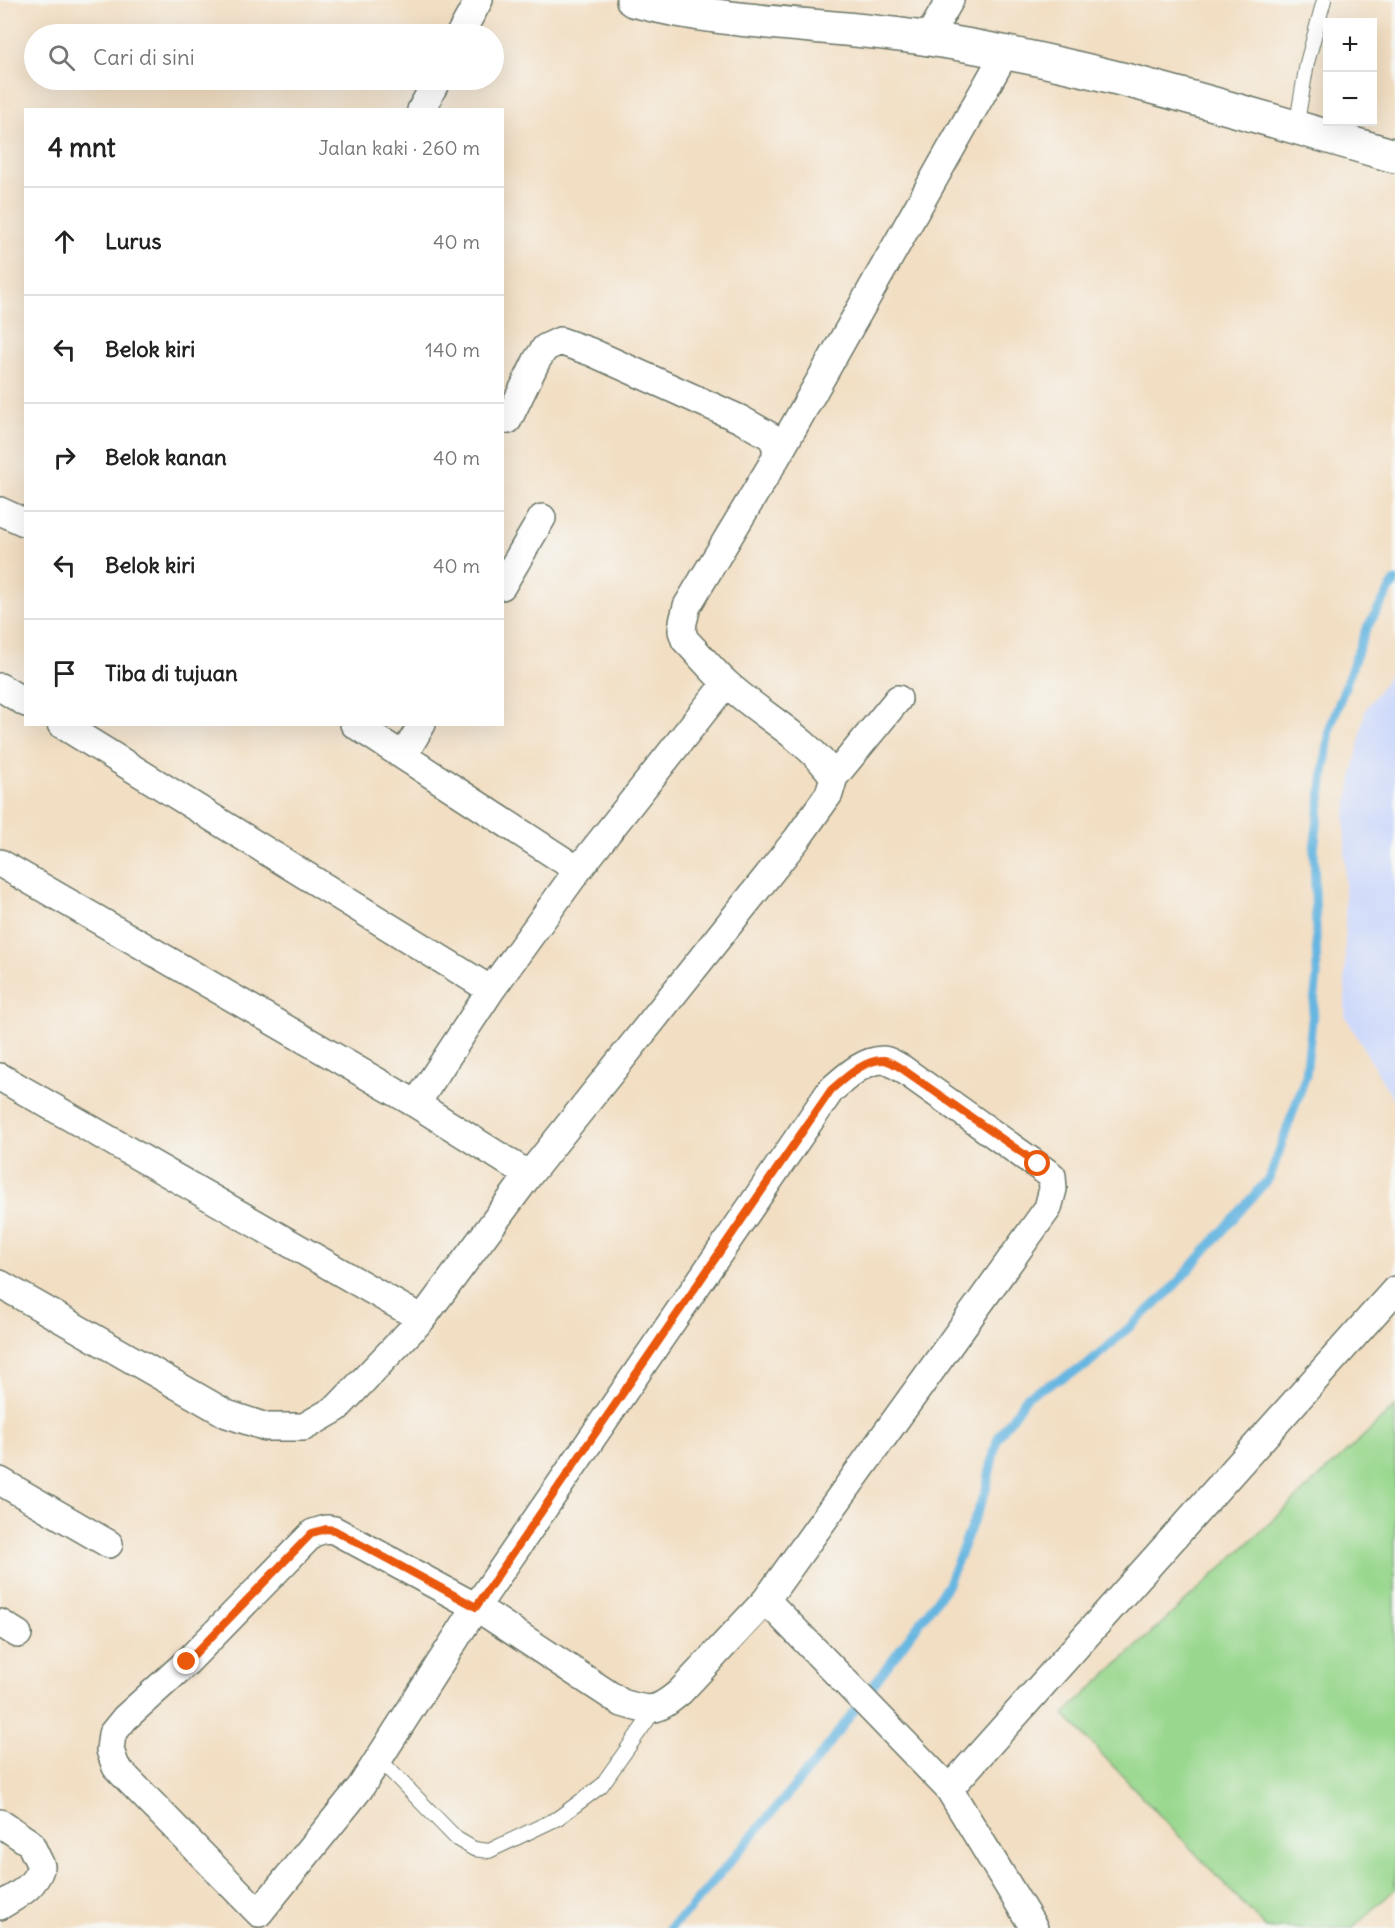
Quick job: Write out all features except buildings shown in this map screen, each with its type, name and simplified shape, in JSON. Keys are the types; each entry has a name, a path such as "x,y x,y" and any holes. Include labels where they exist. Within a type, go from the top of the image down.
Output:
{"street":[{"path":"466,24 479,0"},
{"path":"633,0 657,6 736,9 928,38 1005,53 1122,79 1395,156"},
{"path":"928,38 950,0"},
{"path":"834,777 828,768 794,735 726,683 685,640 682,631 683,622 687,606 776,458 1005,53"},
{"path":"422,108 432,90"},
{"path":"508,420 537,360 545,348 560,341 591,352 740,419 770,436 776,445 776,458"},
{"path":"0,511 24,522"},
{"path":"504,583 542,518"},
{"path":"416,1104 491,990 578,870 726,683"},
{"path":"0,687 24,702"},
{"path":"0,1284 227,1414 266,1427 304,1427 337,1408 422,1319 529,1175 797,839 829,794 834,777 898,699"},
{"path":"63,726 491,990"},
{"path":"357,726 578,870"},
{"path":"404,755 421,726"},
{"path":"0,863 416,1104 529,1175"},
{"path":"476,1607 360,1788 259,1913 116,1767 110,1750 112,1734 125,1718 187,1662 312,1533 319,1530 334,1530 476,1607 622,1703 644,1710 657,1708 680,1692 766,1600 1048,1208 1053,1189 1052,1176 901,1068 885,1060 875,1061 861,1067 831,1090 476,1607"},
{"path":"0,1077 422,1319"},
{"path":"949,1789 1395,1290"},
{"path":"0,1481 109,1544"},
{"path":"766,1600 949,1789 1034,1928"},
{"path":"0,1822 30,1843 38,1855 41,1866 38,1877 29,1888 0,1906"}],"lane":[{"path":"1296,128 1307,63 1324,0"},
{"path":"379,1759 457,1839 474,1849 489,1851 558,1818 601,1786 657,1708"}],"shaded area":[{"path":"1395,667 1395,1103 1345,1016 1345,815 1365,710"}],"green space":[{"path":"1395,1407 1395,1889 1353,1928 1266,1928 1064,1714"}],"waterway":[{"path":"670,1928 689,1910 821,1755 947,1586 985,1493 997,1439 1028,1395 1086,1366 1170,1291 1270,1177 1306,1075 1317,976 1314,849 1330,728 1366,629 1395,581"}],"route":[{"path":"187,1662 312,1533 319,1530 334,1530 476,1607 831,1090 861,1067 875,1061 885,1060 901,1068 1038,1164"}]}
